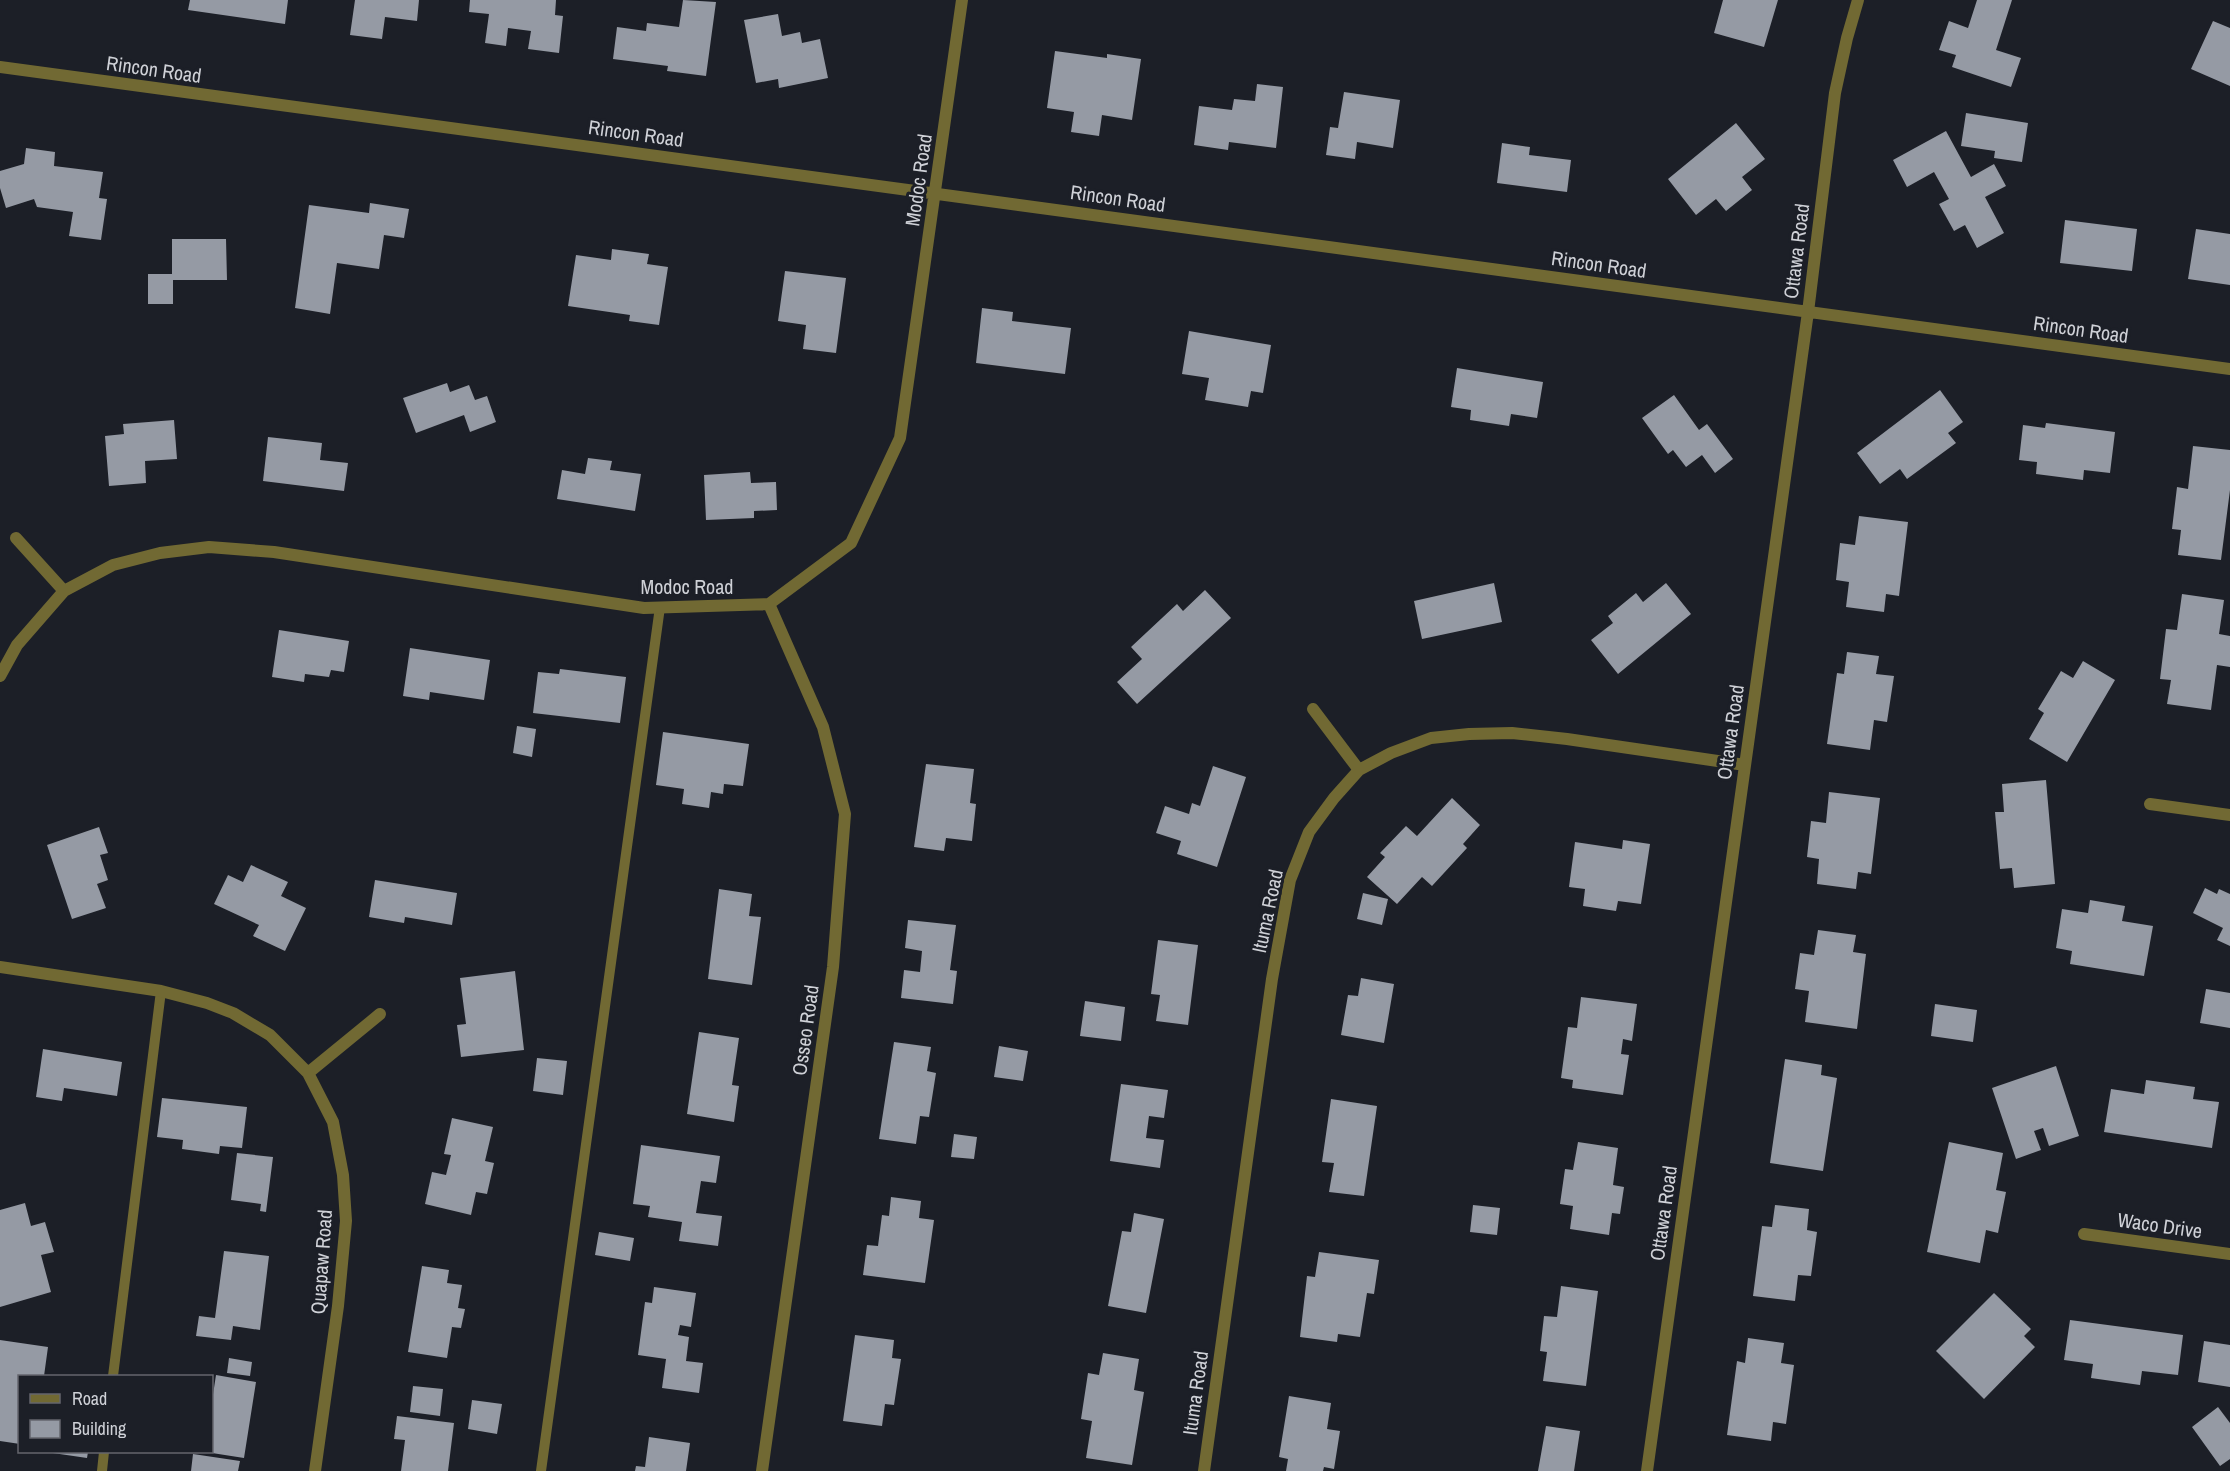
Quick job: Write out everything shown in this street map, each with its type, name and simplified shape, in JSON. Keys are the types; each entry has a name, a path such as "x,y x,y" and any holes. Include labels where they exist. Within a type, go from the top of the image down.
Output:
{"street":[{"name":"Modoc Road","path":"0,676 17,645 64,591 113,565 160,553 210,547 274,552 633,606 660,608 769,604 851,543 900,438 962,0"},
{"name":"Ottawa Road","path":"1647,1471 1808,312 1835,93 1846,38 1858,0"},
{"name":"Rincon Road","path":"0,67 2230,369"},
{"path":"16,538 64,591"},
{"name":"Osseo Road","path":"762,1471 833,967 845,814 823,727 769,604"},
{"path":"1313,709 1359,770"},
{"name":"Ituma Road","path":"1204,1471 1272,979 1290,880 1309,832 1334,798 1359,770 1391,753 1431,738 1502,734 1567,739 1745,765"},
{"path":"2150,804 2230,815"},
{"name":"Quapaw Road","path":"0,967 162,991 233,1013 270,1035 308,1073 333,1122 343,1175 346,1221 338,1306 315,1471"},
{"path":"308,1073 380,1014"},
{"name":"Waco Drive","path":"2084,1234 2230,1254"}],"lane":[{"path":"541,1471 660,608"},
{"path":"113,1375 162,991"},
{"path":"102,1471 104,1453"}],"building":[{"path":"190,0 288,0 285,24 188,10"},
{"path":"355,0 419,0 417,21 385,17 382,39 350,35"},
{"path":"470,0 556,0 555,15 563,16 559,53 528,49 531,31 508,28 506,46 485,43 489,14 469,12"},
{"path":"683,0 716,2 706,76 667,71 668,66 613,59 617,27 646,31 647,23 679,27"},
{"path":"1723,0 1778,0 1764,47 1714,33"},
{"path":"1977,0 2012,0 1996,50 2021,58 2011,87 1952,67 1956,55 1939,50 1949,21 1968,28"},
{"path":"778,14 782,36 800,32 802,43 820,39 828,78 779,88 778,79 756,83 744,20"},
{"path":"2213,21 2230,28 2230,86 2191,69"},
{"path":"1055,51 1107,58 1107,54 1141,59 1132,120 1102,115 1099,136 1071,132 1074,112 1047,108"},
{"path":"1257,84 1283,87 1276,148 1229,142 1228,150 1194,145 1199,106 1232,110 1234,99 1255,101"},
{"path":"1344,92 1400,100 1393,148 1357,142 1355,159 1326,155 1330,127 1338,128"},
{"path":"1966,113 2028,123 2022,162 1994,158 1995,151 1961,146"},
{"path":"1736,123 1765,159 1742,177 1752,190 1726,211 1716,199 1696,215 1668,179"},
{"path":"1946,131 1971,177 1994,164 2006,186 1985,197 2004,233 1977,248 1965,225 1954,231 1939,204 1949,199 1934,172 1907,187 1893,160"},
{"path":"1502,143 1530,147 1529,155 1571,160 1567,192 1497,183"},
{"path":"26,148 55,152 54,166 103,172 99,198 107,199 101,240 69,236 73,212 37,207 34,199 6,208 0,188 0,171 24,164"},
{"path":"370,203 409,209 404,238 384,235 379,269 337,263 330,314 295,308 309,205 369,213"},
{"path":"2065,220 2137,229 2132,271 2060,263"},
{"path":"2196,229 2230,234 2230,285 2188,279"},
{"path":"172,239 226,239 227,280 173,280 173,304 148,304 148,274 172,274"},
{"path":"612,249 649,254 647,264 668,267 659,325 629,321 630,315 568,306 576,255 611,260"},
{"path":"785,271 846,278 836,353 803,349 806,325 778,321"},
{"path":"982,308 1013,312 1012,321 1071,328 1065,374 976,363"},
{"path":"1189,331 1271,345 1263,393 1251,391 1248,407 1205,400 1209,378 1182,374"},
{"path":"1457,368 1543,382 1537,418 1511,414 1509,426 1470,420 1471,410 1451,407"},
{"path":"447,383 450,392 469,385 475,400 487,396 496,422 470,432 464,415 416,433 403,398"},
{"path":"1940,390 1963,422 1948,433 1956,443 1907,479 1900,469 1880,484 1857,453"},
{"path":"1674,395 1699,430 1707,424 1733,459 1715,473 1702,455 1686,467 1673,450 1668,454 1642,418"},
{"path":"174,420 177,459 145,461 146,483 109,486 105,436 124,434 123,424"},
{"path":"2046,423 2115,432 2110,473 2084,470 2083,480 2036,474 2037,462 2019,460 2023,425 2045,428"},
{"path":"268,437 322,443 320,460 348,463 344,491 263,481"},
{"path":"2193,446 2230,450 2230,490 2221,560 2178,555 2181,530 2172,529 2177,487 2188,489"},
{"path":"588,458 612,461 610,470 641,474 635,511 557,499 562,470 585,474"},
{"path":"750,472 751,483 776,482 777,510 754,511 754,518 706,520 704,475"},
{"path":"1859,516 1908,522 1899,596 1886,594 1884,612 1846,607 1849,582 1836,580 1840,543 1855,545"},
{"path":"1494,583 1502,622 1422,639 1414,601"},
{"path":"1666,583 1691,614 1618,674 1591,640 1613,623 1608,616 1636,593 1643,602"},
{"path":"1205,590 1231,618 1137,704 1117,682 1142,659 1131,647 1177,604 1183,611"},
{"path":"2182,594 2224,600 2219,634 2230,636 2230,667 2217,665 2211,710 2167,704 2171,680 2160,679 2166,629 2177,630"},
{"path":"279,630 349,641 344,672 331,670 329,677 305,674 304,682 272,677"},
{"path":"410,648 490,660 484,700 430,692 429,700 403,696"},
{"path":"1847,652 1879,656 1876,674 1894,676 1887,722 1874,720 1870,750 1827,744 1837,673 1844,674"},
{"path":"2083,661 2115,680 2067,762 2029,739 2044,713 2038,709 2061,671 2073,678"},
{"path":"560,669 626,677 620,723 533,713 538,672 559,674"},
{"path":"517,726 536,729 532,757 513,753"},
{"path":"663,732 749,744 743,786 724,784 723,794 711,792 709,808 682,804 684,789 656,785"},
{"path":"926,764 974,769 970,803 976,804 972,841 946,838 944,851 914,847"},
{"path":"1213,766 1246,777 1217,867 1177,854 1181,841 1156,833 1165,806 1189,814 1192,803 1200,806"},
{"path":"2046,780 2055,884 2014,888 2012,868 2000,869 1995,812 2004,812 2002,784"},
{"path":"1829,792 1880,798 1871,874 1858,872 1856,889 1817,884 1819,859 1807,857 1811,821 1826,823"},
{"path":"1452,798 1480,825 1463,844 1467,848 1432,886 1422,877 1397,904 1367,877 1385,857 1380,853 1406,826 1417,836"},
{"path":"99,827 108,853 100,855 108,880 97,884 106,908 72,919 47,845"},
{"path":"1623,840 1650,844 1641,904 1618,901 1616,911 1583,906 1585,889 1569,887 1575,842 1622,849"},
{"path":"251,865 288,882 281,896 306,908 285,951 253,936 259,925 214,904 228,875 243,882"},
{"path":"375,880 457,893 452,925 405,917 404,923 369,917"},
{"path":"2205,888 2217,894 2219,889 2230,894 2230,946 2217,940 2223,928 2193,913"},
{"path":"719,889 752,894 749,916 761,917 752,985 708,979"},
{"path":"1363,893 1388,899 1382,925 1357,919"},
{"path":"2090,900 2125,906 2122,921 2153,926 2144,976 2070,964 2072,951 2056,948 2062,909 2088,913"},
{"path":"908,920 956,925 950,970 957,971 953,1004 901,998 904,970 920,972 922,951 905,948"},
{"path":"1818,930 1856,935 1853,952 1866,954 1857,1029 1805,1022 1809,991 1795,989 1800,953 1814,955"},
{"path":"1158,940 1198,945 1188,1025 1156,1021 1160,995 1151,994"},
{"path":"515,971 524,1050 461,1057 457,1025 466,1024 460,978"},
{"path":"1361,978 1394,984 1384,1043 1341,1035 1348,995 1358,996"},
{"path":"2206,989 2230,993 2230,1028 2200,1023"},
{"path":"1581,997 1637,1004 1632,1041 1623,1039 1621,1054 1629,1055 1623,1095 1572,1088 1573,1080 1561,1078 1568,1027 1577,1028"},
{"path":"1085,1001 1125,1007 1121,1041 1080,1036"},
{"path":"1935,1004 1977,1010 1973,1042 1931,1036"},
{"path":"699,1032 739,1038 732,1085 739,1086 734,1122 687,1114"},
{"path":"894,1042 931,1047 927,1071 936,1073 929,1117 920,1116 916,1144 879,1139"},
{"path":"999,1046 1028,1051 1023,1081 994,1077"},
{"path":"43,1049 122,1062 117,1096 64,1088 62,1101 36,1097"},
{"path":"537,1058 567,1061 563,1095 533,1091"},
{"path":"1785,1059 1822,1065 1821,1075 1837,1078 1823,1171 1770,1163"},
{"path":"2056,1066 2079,1136 2049,1146 2043,1128 2034,1131 2041,1150 2016,1159 1992,1088"},
{"path":"2146,1080 2195,1087 2193,1099 2219,1102 2212,1148 2104,1132 2111,1089 2144,1094"},
{"path":"1121,1084 1168,1090 1164,1118 1149,1116 1146,1138 1164,1140 1160,1168 1110,1161"},
{"path":"162,1098 247,1107 242,1148 220,1146 219,1154 182,1149 183,1140 157,1137"},
{"path":"1331,1099 1377,1106 1364,1196 1329,1192 1334,1163 1322,1162"},
{"path":"452,1118 493,1127 485,1161 494,1163 487,1194 476,1192 471,1215 425,1204 432,1172 446,1175 451,1155 444,1154"},
{"path":"954,1134 977,1137 974,1159 951,1157"},
{"path":"1578,1142 1618,1148 1613,1185 1624,1187 1620,1214 1612,1213 1609,1235 1570,1229 1573,1206 1560,1204 1565,1169 1573,1170"},
{"path":"1949,1142 2003,1153 1996,1190 2006,1192 1998,1233 1986,1230 1980,1263 1927,1252"},
{"path":"641,1145 720,1156 716,1183 701,1181 696,1213 722,1216 718,1246 679,1241 682,1222 648,1217 650,1206 633,1204"},
{"path":"237,1153 273,1157 266,1212 260,1211 261,1204 231,1200"},
{"path":"891,1197 921,1201 919,1218 934,1220 925,1283 863,1275 867,1245 878,1246 882,1215 889,1216"},
{"path":"25,1203 31,1226 45,1222 54,1252 41,1255 51,1292 0,1307 0,1210"},
{"path":"1473,1205 1500,1208 1497,1235 1470,1232"},
{"path":"1775,1205 1809,1209 1807,1230 1817,1232 1811,1276 1798,1275 1795,1301 1753,1296 1762,1226 1772,1227"},
{"path":"1134,1213 1164,1219 1146,1313 1108,1306 1122,1231 1131,1232"},
{"path":"599,1232 634,1238 630,1261 595,1255"},
{"path":"224,1251 269,1256 260,1330 233,1326 231,1340 196,1336 199,1316 215,1318"},
{"path":"1319,1252 1379,1260 1374,1294 1367,1293 1360,1337 1338,1334 1337,1342 1300,1337 1307,1276 1315,1277"},
{"path":"422,1266 449,1270 447,1283 462,1285 458,1308 465,1309 461,1328 452,1327 447,1358 408,1352"},
{"path":"1561,1286 1598,1291 1586,1386 1543,1381 1547,1352 1540,1351 1544,1316 1557,1317"},
{"path":"654,1287 696,1293 691,1327 680,1325 678,1335 689,1337 686,1361 703,1363 699,1393 662,1388 666,1359 638,1355 645,1302 652,1303"},
{"path":"1994,1293 2031,1329 2024,1336 2035,1347 1984,1399 1936,1351"},
{"path":"2070,1320 2183,1335 2178,1375 2142,1371 2140,1385 2091,1378 2093,1364 2064,1360"},
{"path":"855,1335 894,1340 892,1358 901,1359 894,1405 885,1404 882,1426 843,1421"},
{"path":"1748,1338 1784,1343 1781,1363 1794,1365 1786,1424 1773,1422 1771,1441 1727,1435 1737,1361 1745,1363"},
{"path":"0,1340 48,1347 44,1375 18,1375 18,1444 0,1441"},
{"path":"2204,1341 2230,1345 2230,1387 2198,1382"},
{"path":"1103,1353 1139,1359 1134,1390 1144,1392 1132,1465 1086,1458 1092,1421 1081,1419 1088,1373 1099,1375"},
{"path":"229,1358 252,1362 250,1376 227,1373"},
{"path":"216,1375 256,1382 244,1458 212,1453 213,1394"},
{"path":"413,1386 443,1389 440,1416 410,1412"},
{"path":"1289,1396 1331,1403 1327,1429 1340,1431 1334,1469 1324,1467 1323,1471 1286,1471 1288,1459 1279,1457"},
{"path":"472,1400 502,1404 497,1434 468,1429"},
{"path":"2218,1407 2230,1423 2230,1459 2220,1466 2192,1427"},
{"path":"397,1416 454,1423 448,1471 401,1471 405,1440 394,1439"},
{"path":"1546,1426 1580,1431 1574,1471 1538,1471"},
{"path":"649,1437 690,1443 686,1471 635,1471 636,1466 645,1467"},
{"path":"53,1453 88,1453 87,1458"},
{"path":"193,1454 240,1461 238,1471 191,1471"}]}
